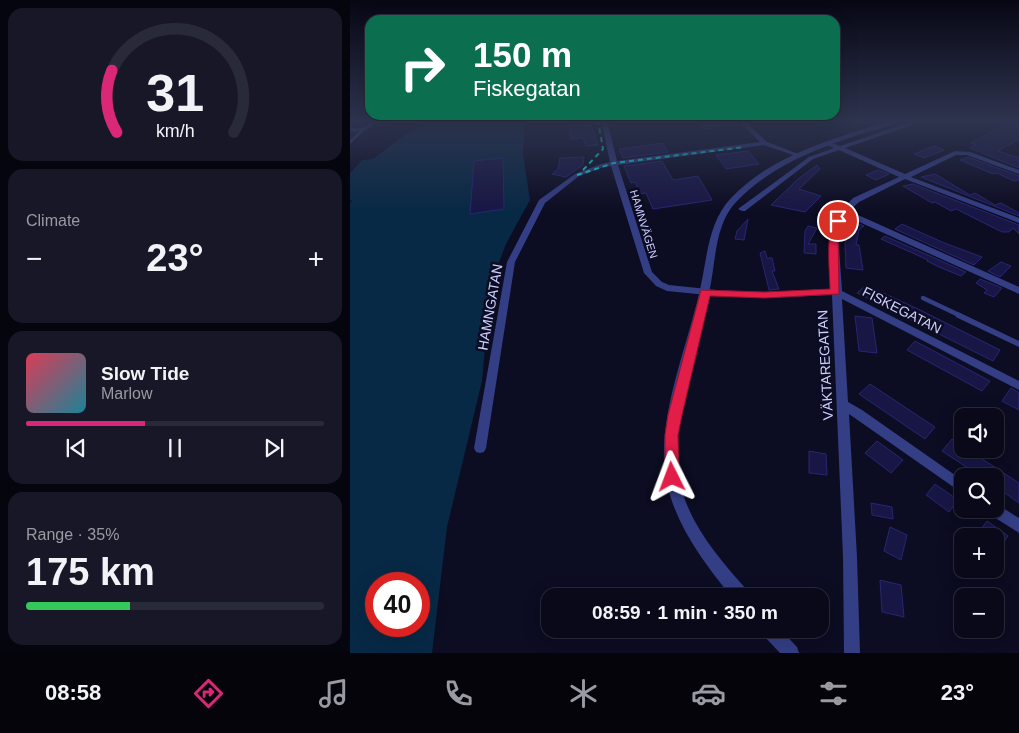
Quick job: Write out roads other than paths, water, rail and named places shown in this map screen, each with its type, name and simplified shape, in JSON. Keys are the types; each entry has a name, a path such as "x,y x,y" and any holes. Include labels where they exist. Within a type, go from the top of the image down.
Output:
{"street":[{"name":"HAMNVÄGEN","path":"611,150 642,254 652,279 667,288 705,292"},
{"name":"HAMNGATAN","path":"480,448 511,262 542,202 577,175 614,163 709,150"},
{"path":"786,150 798,155"},
{"path":"734,588 706,553 690,528 677,497 672,477 671,442 675,415 720,222 728,206 760,177 809,150"},
{"path":"742,209 803,163 832,150"},
{"path":"844,150 1019,222"},
{"name":"VÄKTAREGATAN","path":"852,653 843,405 834,232 844,212 856,200 903,176 955,153 963,152 1019,172"},
{"path":"844,212 1019,291"},
{"name":"FISKEGATAN","path":"705,292 765,295 836,292 1019,386"},
{"path":"843,405 954,481"},
{"path":"1004,516 1019,526"},
{"path":"777,638 791,653"}],"lane":[{"path":"923,298 1019,344"}],"water":[{"path":"384,150 523,150 530,200 506,244 491,283 482,381 447,527 432,653 350,653 350,203 352,201 350,200 350,173 362,160 373,159"}],"railway":[{"path":"583,170 602,150"},
{"path":"577,175 614,163 717,150"}]}
